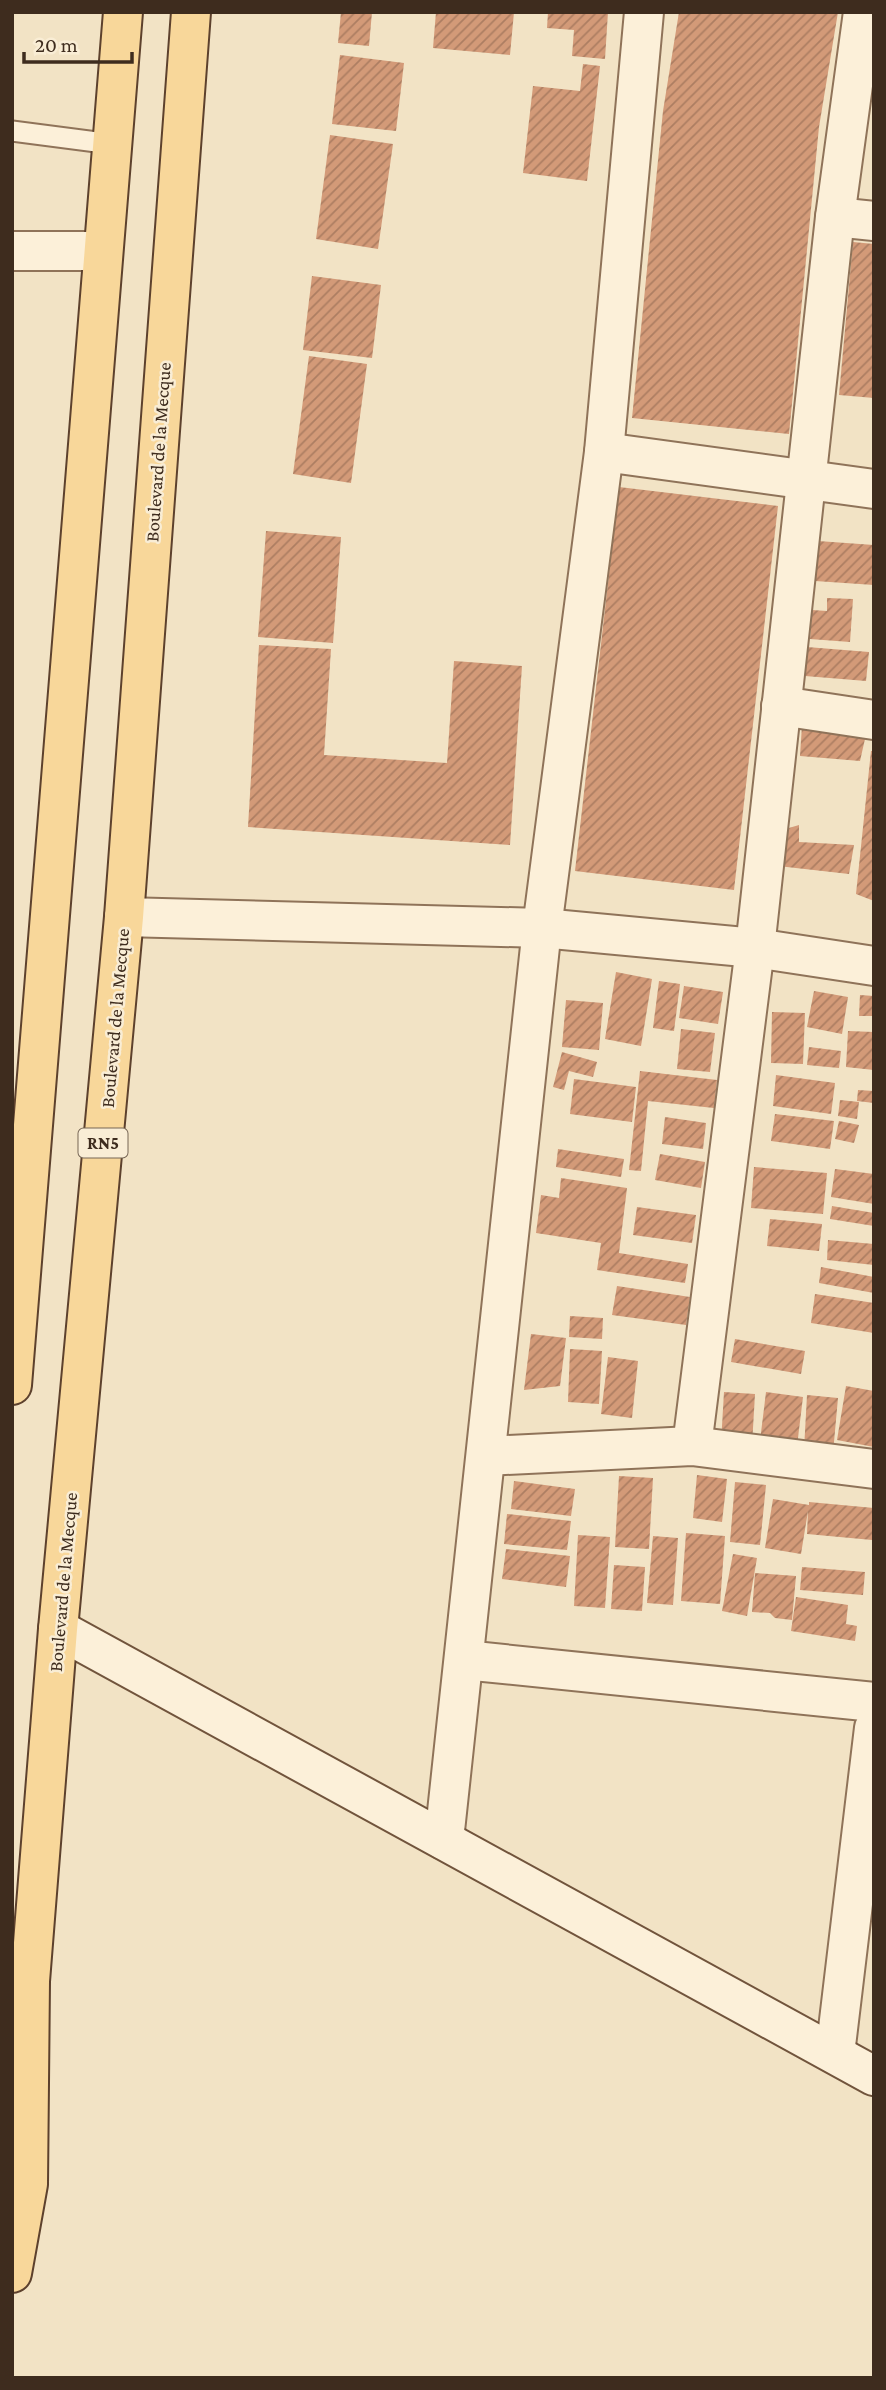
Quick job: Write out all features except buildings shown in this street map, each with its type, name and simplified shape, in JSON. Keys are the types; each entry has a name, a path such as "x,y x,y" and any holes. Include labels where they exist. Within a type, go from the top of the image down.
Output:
{"main road":[{"path":"12,1385 22,1127 123,12"},
{"name":"Boulevard de la Mecque","path":"12,2273 28,2184 30,1980 58,1629 124,917 191,12"},
{"path":"12,2143 20,2151 27,2167 28,2184"}],"street":[{"path":"444,1840 542,928 604,452 644,12"},
{"path":"692,1446 755,948 835,217 863,12"},
{"path":"835,217 874,221"},
{"path":"12,251 103,251"},
{"path":"604,452 874,489"},
{"path":"781,706 874,720"},
{"path":"124,917 542,928 755,948 874,966"},
{"path":"486,1456 692,1446 874,1469"},
{"path":"58,1629 874,2076"},
{"path":"464,1660 874,1702"},
{"path":"835,2054 874,1728"}],"lane":[{"path":"12,131 112,144"}]}
